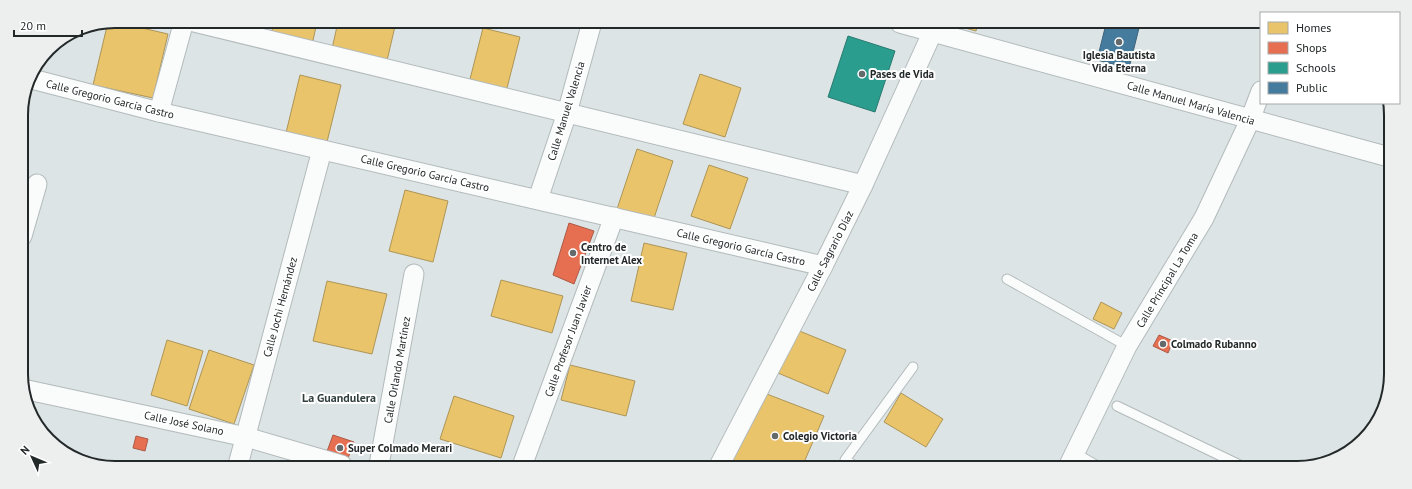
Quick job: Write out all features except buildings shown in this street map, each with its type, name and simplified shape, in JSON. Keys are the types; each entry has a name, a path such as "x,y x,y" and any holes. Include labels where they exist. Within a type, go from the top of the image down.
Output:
{"street":[{"path":"159,112 182,28"},
{"path":"219,28 863,185"},
{"name":"Calle Manuel Valencia","path":"538,199 567,113 590,28"},
{"name":"Calle Manuel María Valencia","path":"924,28 1250,120 1384,156"},
{"name":"Calle Sagrario Díaz","path":"722,461 823,266 863,185 933,30"},
{"name":"Calle Gregorio García Castro","path":"36,80 159,112 823,266"},
{"name":"Calle Principal La Toma","path":"1071,460 1127,346 1204,218 1250,120 1260,94"},
{"name":"Calle Jochi Hernández","path":"239,461 322,150"},
{"path":"28,215 37,184"},
{"name":"Calle Profesor Juan Javier","path":"524,461 614,217"},
{"name":"Calle Orlando Martínez","path":"380,461 414,274"},
{"name":"Calle José Solano","path":"30,390 246,437 328,461"}],"lane":[{"path":"1006,279 1127,346"},
{"path":"843,461 913,367"},
{"path":"1117,406 1232,461"}],"place":[{"name":"Iglesia Bautista Vida Eterna","path":"1119,42"},
{"name":"Pases de Vida","path":"862,74"},
{"name":"Centro de Internet Alex","path":"573,253"},
{"name":"Colmado Rubanno","path":"1163,344"},
{"name":"Colegio Victoria","path":"775,436"},
{"name":"Super Colmado Merari","path":"340,448"}],"district":[{"name":"La Guandulera","path":"339,397"}]}
